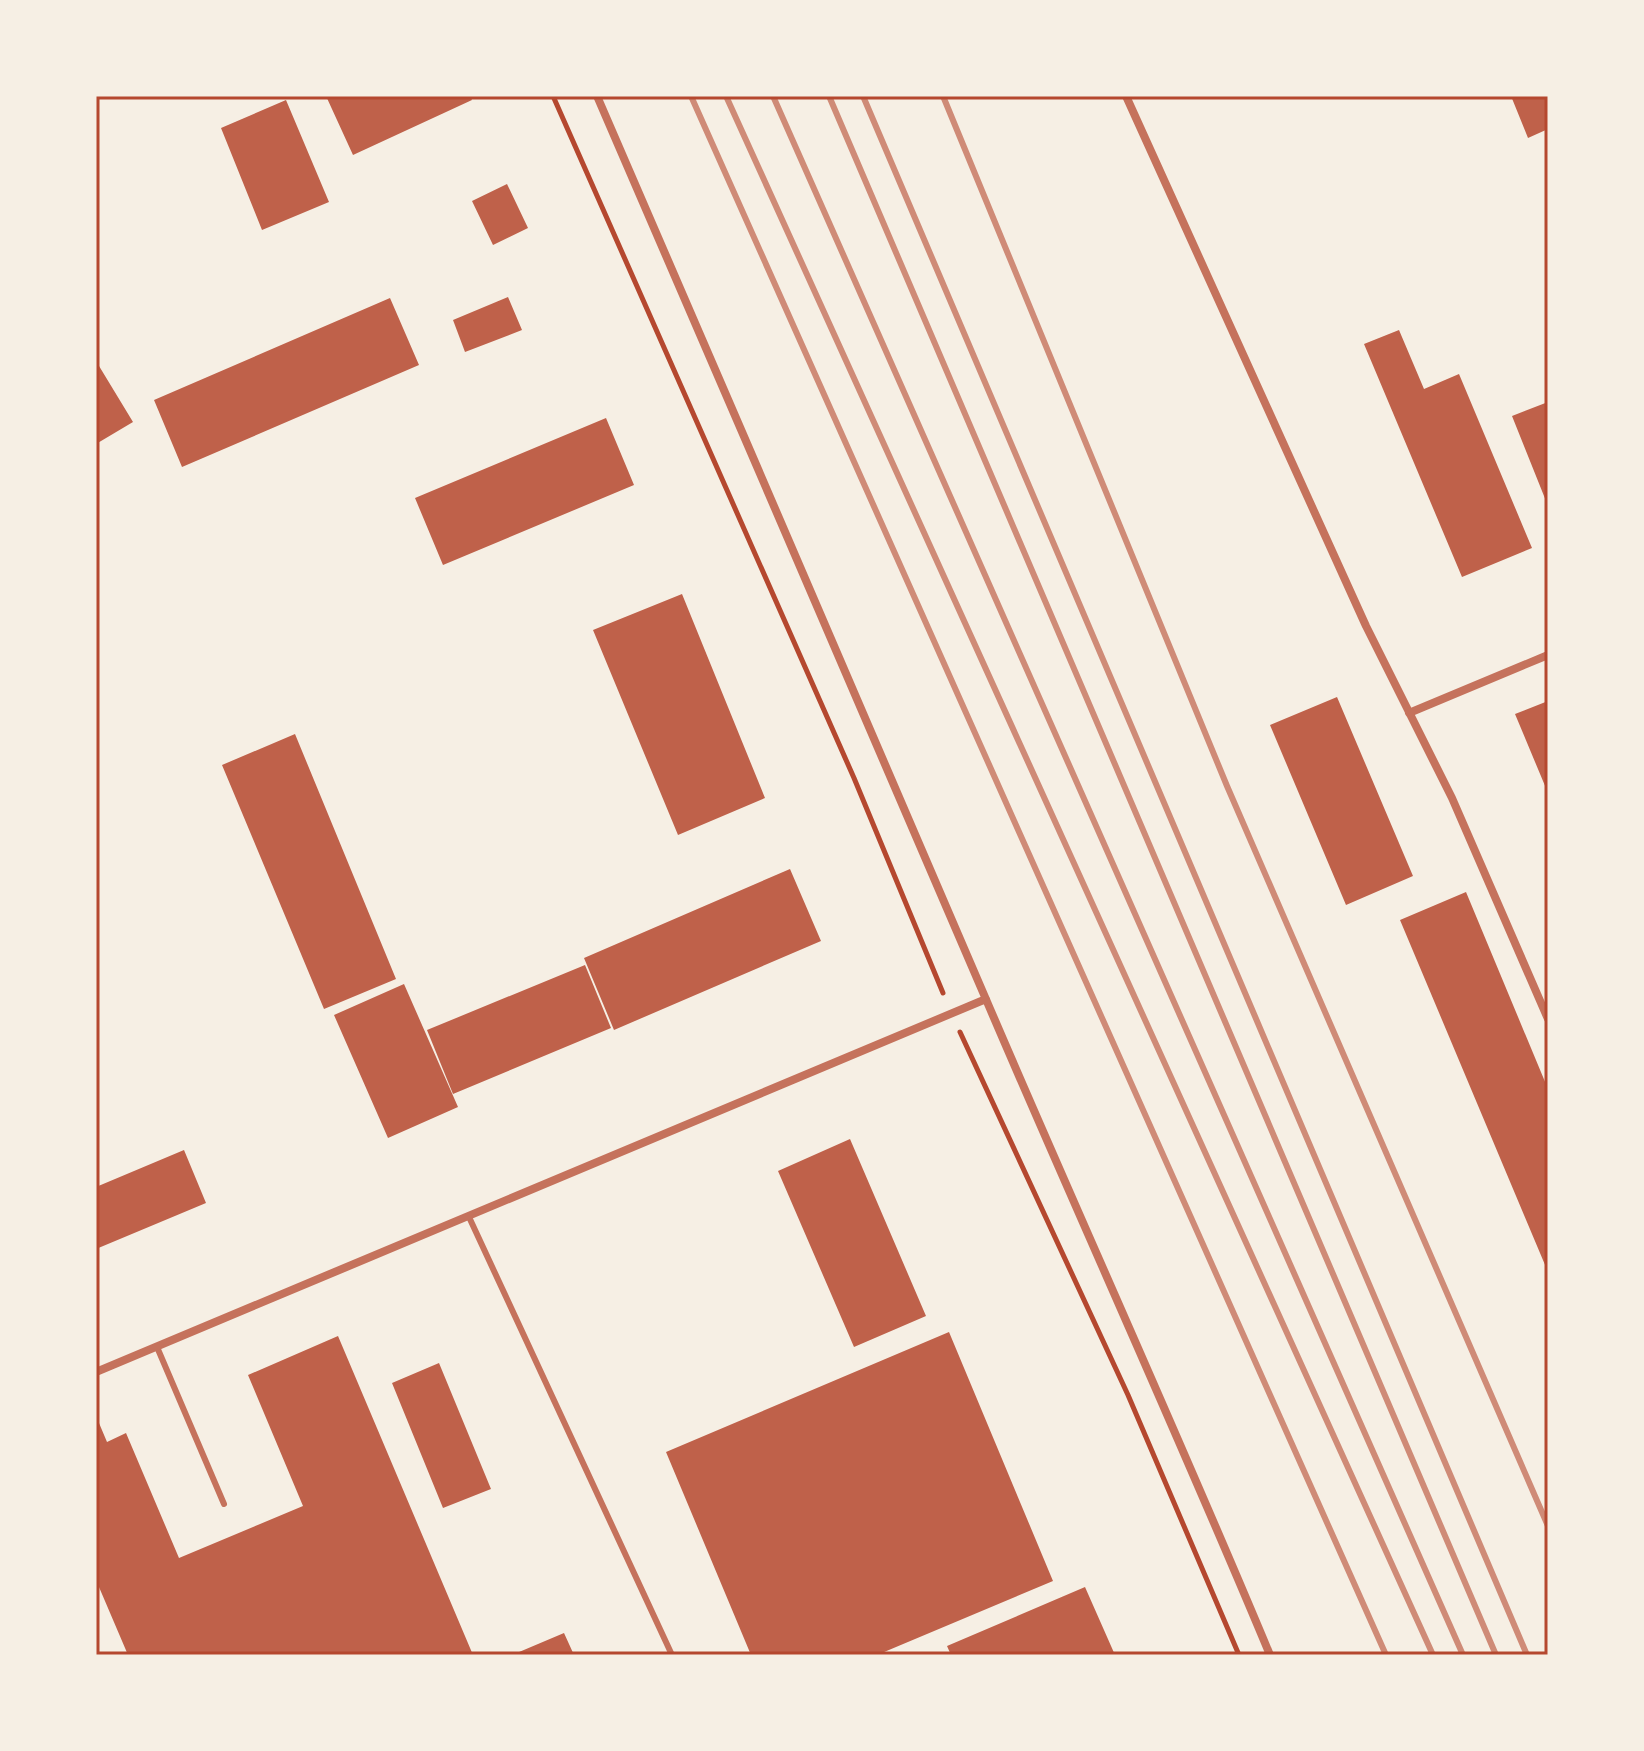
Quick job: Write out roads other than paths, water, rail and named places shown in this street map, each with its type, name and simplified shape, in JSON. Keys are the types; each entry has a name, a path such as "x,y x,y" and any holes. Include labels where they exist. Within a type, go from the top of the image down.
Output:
{"street":[{"path":"597,96 986,999 1194,1472 1270,1655"},
{"path":"1126,96 1360,612 1452,798 1548,1019"},
{"path":"1409,713 1548,655"},
{"path":"96,1372 986,999"}],"lane":[{"path":"469,1217 672,1655"},
{"path":"157,1347 224,1504"}],"railway":[{"path":"691,96 1386,1655"},
{"path":"726,96 1433,1655"},
{"path":"773,96 1463,1655"},
{"path":"829,96 1496,1655"},
{"path":"863,96 1527,1655"},
{"path":"943,96 1227,786 1548,1526"}]}
